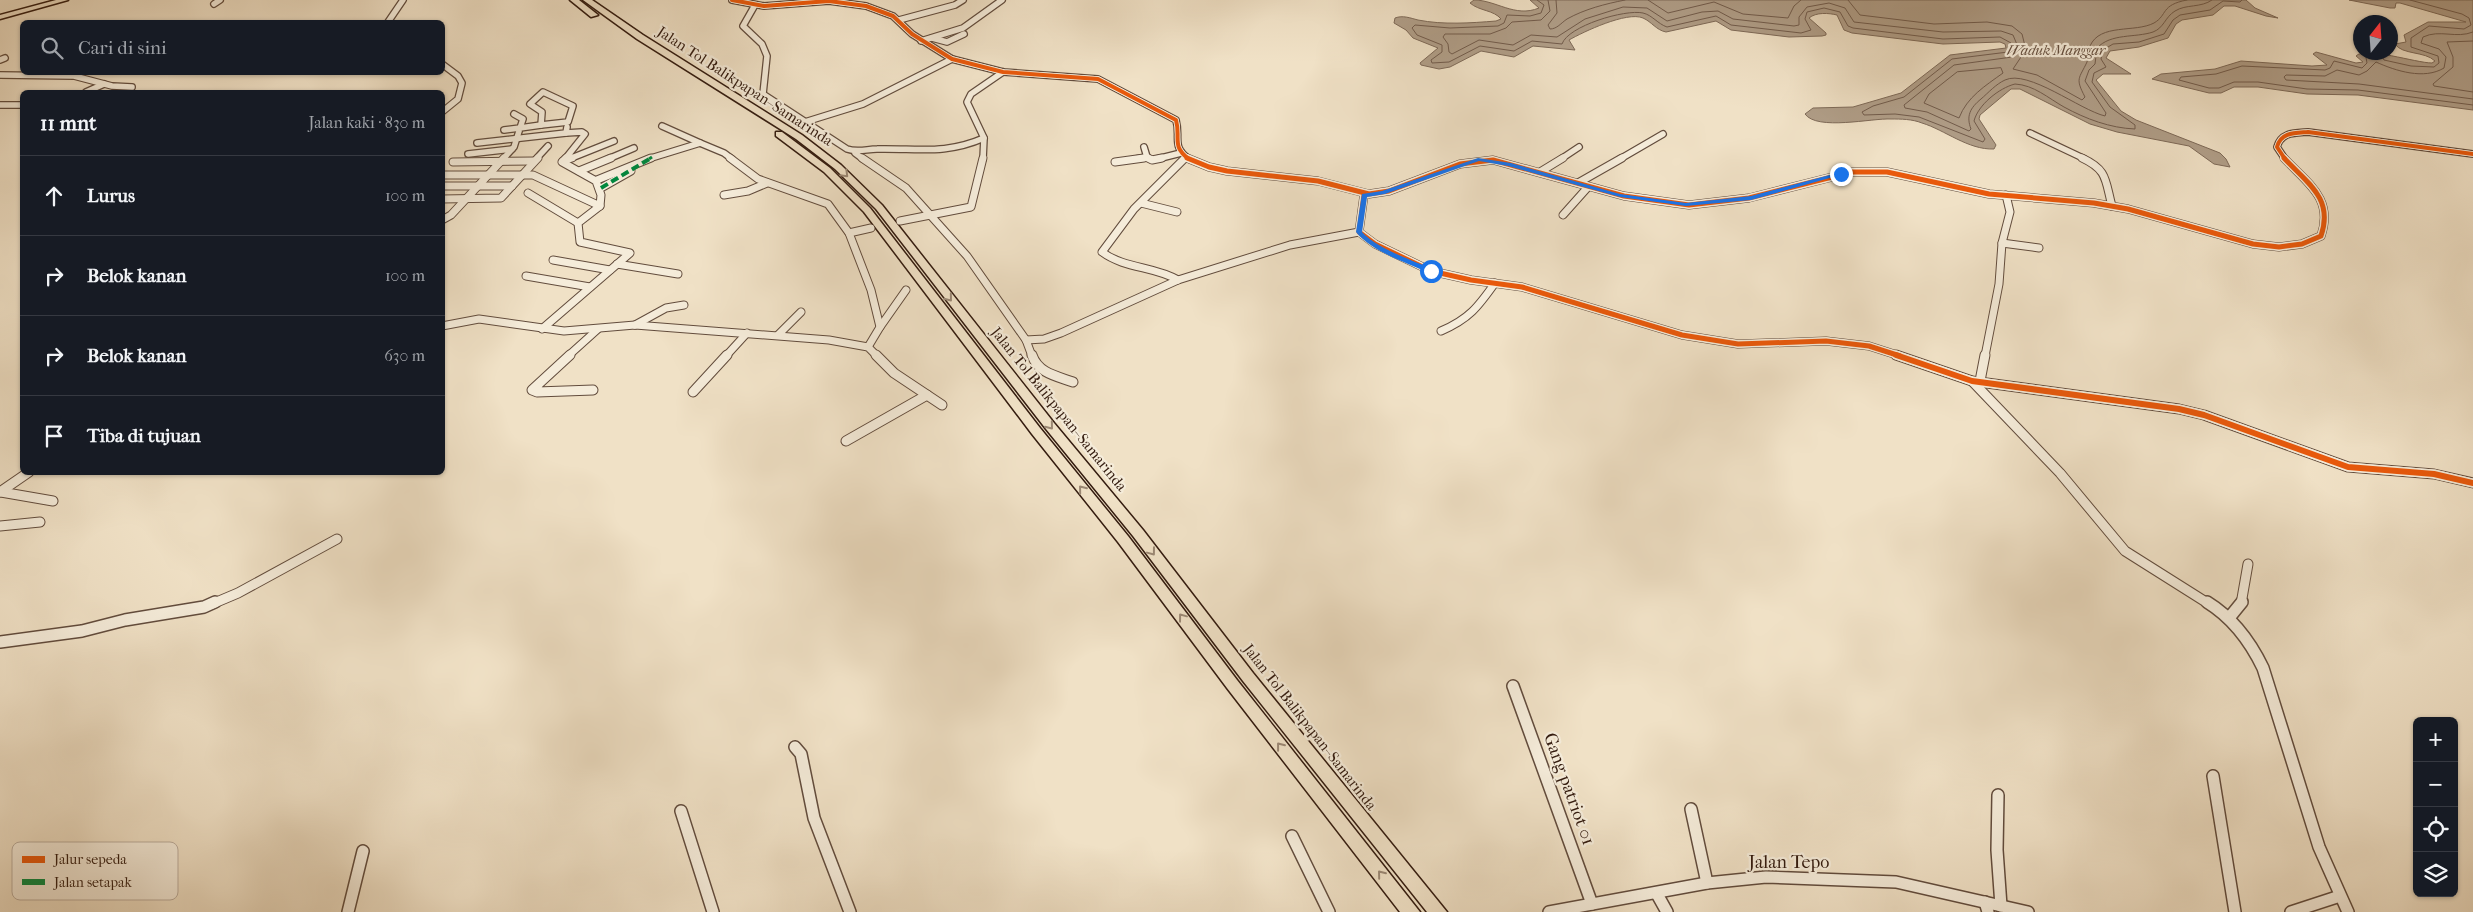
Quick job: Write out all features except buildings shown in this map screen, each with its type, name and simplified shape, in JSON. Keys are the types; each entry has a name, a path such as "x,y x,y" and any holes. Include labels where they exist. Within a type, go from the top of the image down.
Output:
{"highway":[{"path":"0,17 64,0"},
{"name":"Jalan Tol Balikpapan–Samarinda","path":"574,0 630,40 788,140 827,170 867,210 1036,431 1123,538 1238,692 1411,912"},
{"name":"Jalan Tol Balikpapan–Samarinda","path":"588,0 640,37 799,137 838,167 879,207 1050,426 1138,533 1254,684 1438,912"}],"street":[{"path":"214,4 220,0"},
{"path":"389,20 403,0"},
{"path":"732,0 755,5 852,3 873,8 899,20 922,41 952,59 1003,72 1087,77 1104,81 1176,120 1179,129 1176,143 1183,155 1202,164 1244,174 1316,181 1346,188 1364,195 1383,193 1478,160 1493,160 1648,201 1700,204 1751,198 1841,174 1874,172 1906,174 1980,192 2112,206 2139,211 2234,240 2268,246 2306,245 2321,236 2324,230 2326,218 2324,208 2310,182 2278,150 2277,143 2281,137 2293,134 2324,134 2473,154"},
{"path":"792,4 806,0"},
{"path":"922,41 963,28 1002,0"},
{"path":"899,20 959,1"},
{"path":"755,5 743,26 764,46 768,66 762,85 763,94 906,188 928,216 967,256 1026,340 1035,364 1045,372 1073,382"},
{"path":"932,38 947,42 964,34"},
{"path":"805,122 863,104 952,59"},
{"path":"445,66 458,76 462,83 458,99 445,110"},
{"path":"900,221 971,207 985,150 984,138 967,102 971,94 1003,72"},
{"path":"0,75 74,76 104,84 132,86"},
{"path":"90,90 104,84"},
{"path":"541,126 542,112 530,104 543,92 572,105 566,133"},
{"path":"0,105 20,105"},
{"path":"445,218 451,215 512,149 523,119 514,114"},
{"path":"504,130 568,122"},
{"path":"662,126 724,152 758,179 831,206 849,233 871,290 880,327"},
{"path":"477,143 582,132 584,134 562,162"},
{"path":"2030,133 2098,165 2104,174 2112,206"},
{"path":"1578,183 1663,134"},
{"path":"855,153 880,149 901,152 941,152 965,147 984,138"},
{"path":"562,162 614,141"},
{"path":"597,180 652,157 700,143"},
{"path":"445,199 498,199 548,146"},
{"path":"1144,147 1147,156"},
{"path":"1540,172 1579,147"},
{"path":"578,171 634,148"},
{"path":"468,154 512,149"},
{"path":"1115,162 1147,156 1154,160 1183,155"},
{"path":"1178,280 1167,272 1131,265 1110,258 1102,252 1183,155"},
{"path":"601,188 652,157"},
{"path":"453,162 534,161"},
{"path":"562,162 597,180 601,188 600,206 578,223"},
{"path":"445,175 522,174 540,177 600,206"},
{"path":"724,195 748,191 767,183"},
{"path":"445,186 512,186"},
{"path":"1563,214 1588,186"},
{"path":"528,193 578,223"},
{"path":"1359,232 1364,195"},
{"path":"1976,381 2000,284 2002,243 2010,212 2006,195"},
{"path":"1141,203 1177,212"},
{"path":"542,329 629,252 580,244 578,223"},
{"path":"849,233 871,228"},
{"path":"1026,340 1044,339 1061,333 1178,280 1290,245 1359,232 1375,244 1425,269 1455,277 1522,287 1626,320 1716,342 1758,345 1826,341 1869,346 1976,381 2070,396 2179,409 2246,429 2334,464 2364,470 2434,474 2473,482"},
{"path":"2002,243 2039,248"},
{"path":"553,260 610,270"},
{"path":"617,264 678,274"},
{"path":"526,276 590,288"},
{"path":"1441,331 1459,324 1473,315 1482,306 1495,283"},
{"path":"868,348 906,290"},
{"path":"635,325 666,308 684,305"},
{"path":"778,335 801,312"},
{"path":"445,325 479,319 564,331 635,325 814,337 868,348 894,373 942,405"},
{"path":"593,390 537,392 532,390 598,329"},
{"path":"693,392 747,333"},
{"path":"1976,381 2060,473 2124,551 2228,618 2253,647 2263,668 2319,847 2348,912"},
{"path":"846,441 927,395"},
{"path":"1,492 25,475"},
{"path":"1,492 53,501"},
{"path":"0,526 40,522"},
{"path":"0,642 82,632 125,620 204,607 238,593 336,540"},
{"path":"2228,618 2242,602 2248,564"},
{"name":"Gang patriot 01","path":"1513,686 1592,904"},
{"path":"795,747 801,754 808,797 814,818 850,912"},
{"path":"2213,776 2235,912"},
{"path":"1998,795 1997,850 2001,906"},
{"path":"1691,810 1707,883"},
{"path":"680,811 714,912"},
{"path":"1292,836 1329,912"},
{"path":"348,912 363,851"},
{"name":"Jalan Tepo","path":"1549,912 1657,894 1707,883 1766,877 1872,880 1941,891 1986,907 2001,906 2028,912"},
{"path":"1657,894 1667,912"},
{"path":"2291,912 2340,896"}],"water":[{"name":"Waduk Manggar","path":"1474,0 1514,10 1530,11 1539,8 1530,0 2246,0 2255,8 2278,18 2235,6 2224,6 2213,15 2182,20 2176,24 2168,38 2139,47 2110,51 2106,58 2131,74 2103,74 2096,80 2121,111 2136,120 2220,153 2230,167 2214,164 2189,146 2117,132 2090,124 2020,89 2011,89 1980,115 1979,119 1996,145 1994,149 1966,143 1931,126 1910,120 1882,119 1832,123 1811,119 1805,114 1813,108 1853,107 1901,93 1950,55 2006,48 2005,44 2000,42 1943,44 1852,33 1844,30 1837,15 1830,14 1819,14 1809,18 1826,35 1789,37 1731,30 1716,21 1666,32 1659,30 1643,18 1627,17 1605,23 1569,40 1575,50 1533,46 1514,57 1481,51 1450,67 1439,69 1421,65 1420,63 1438,48 1413,38 1406,30 1394,23 1395,18 1404,17 1428,22 1447,23 1486,22 1501,19 1470,3"},
{"path":"2349,0 2473,0 2473,110 2358,95 2307,94 2258,87 2234,87 2221,93 2209,93 2152,79 2161,74 2215,69 2241,61 2312,66 2327,65 2313,54 2316,52 2356,63 2363,62 2361,60 2398,60 2398,57 2432,63 2435,61 2431,58 2398,47 2398,43 2406,42 2404,35 2428,22 2466,22 2400,3 2396,3 2395,8"}],"marked path":[{"path":"601,188 652,157"}],"cycle path":[{"path":"732,0 764,6 829,1 866,6 893,16 912,34 952,59 1003,72 1098,79 1176,120 1179,150 1193,162 1227,171 1318,181 1362,194 1376,194 1389,191 1460,164 1486,160 1501,161 1624,196 1689,205 1749,198 1838,175 1870,171 1921,178 1989,194 2076,201 2128,209 2226,238 2279,247 2302,244 2321,236 2326,222 2325,209 2313,187 2277,147 2285,135 2322,132 2385,143 2473,154"},
{"path":"1364,195 1359,232 1375,244 1431,271 1471,280 1522,287 1626,320 1682,335 1738,344 1826,341 1869,346 1972,381 2070,396 2179,409 2204,415 2348,467 2434,474 2473,483"}],"route":[{"path":"1431,271 1386,251 1363,237 1359,232 1364,195 1383,193 1467,162 1478,160 1493,160 1620,195 1648,201 1686,205 1751,198 1841,174"}]}
